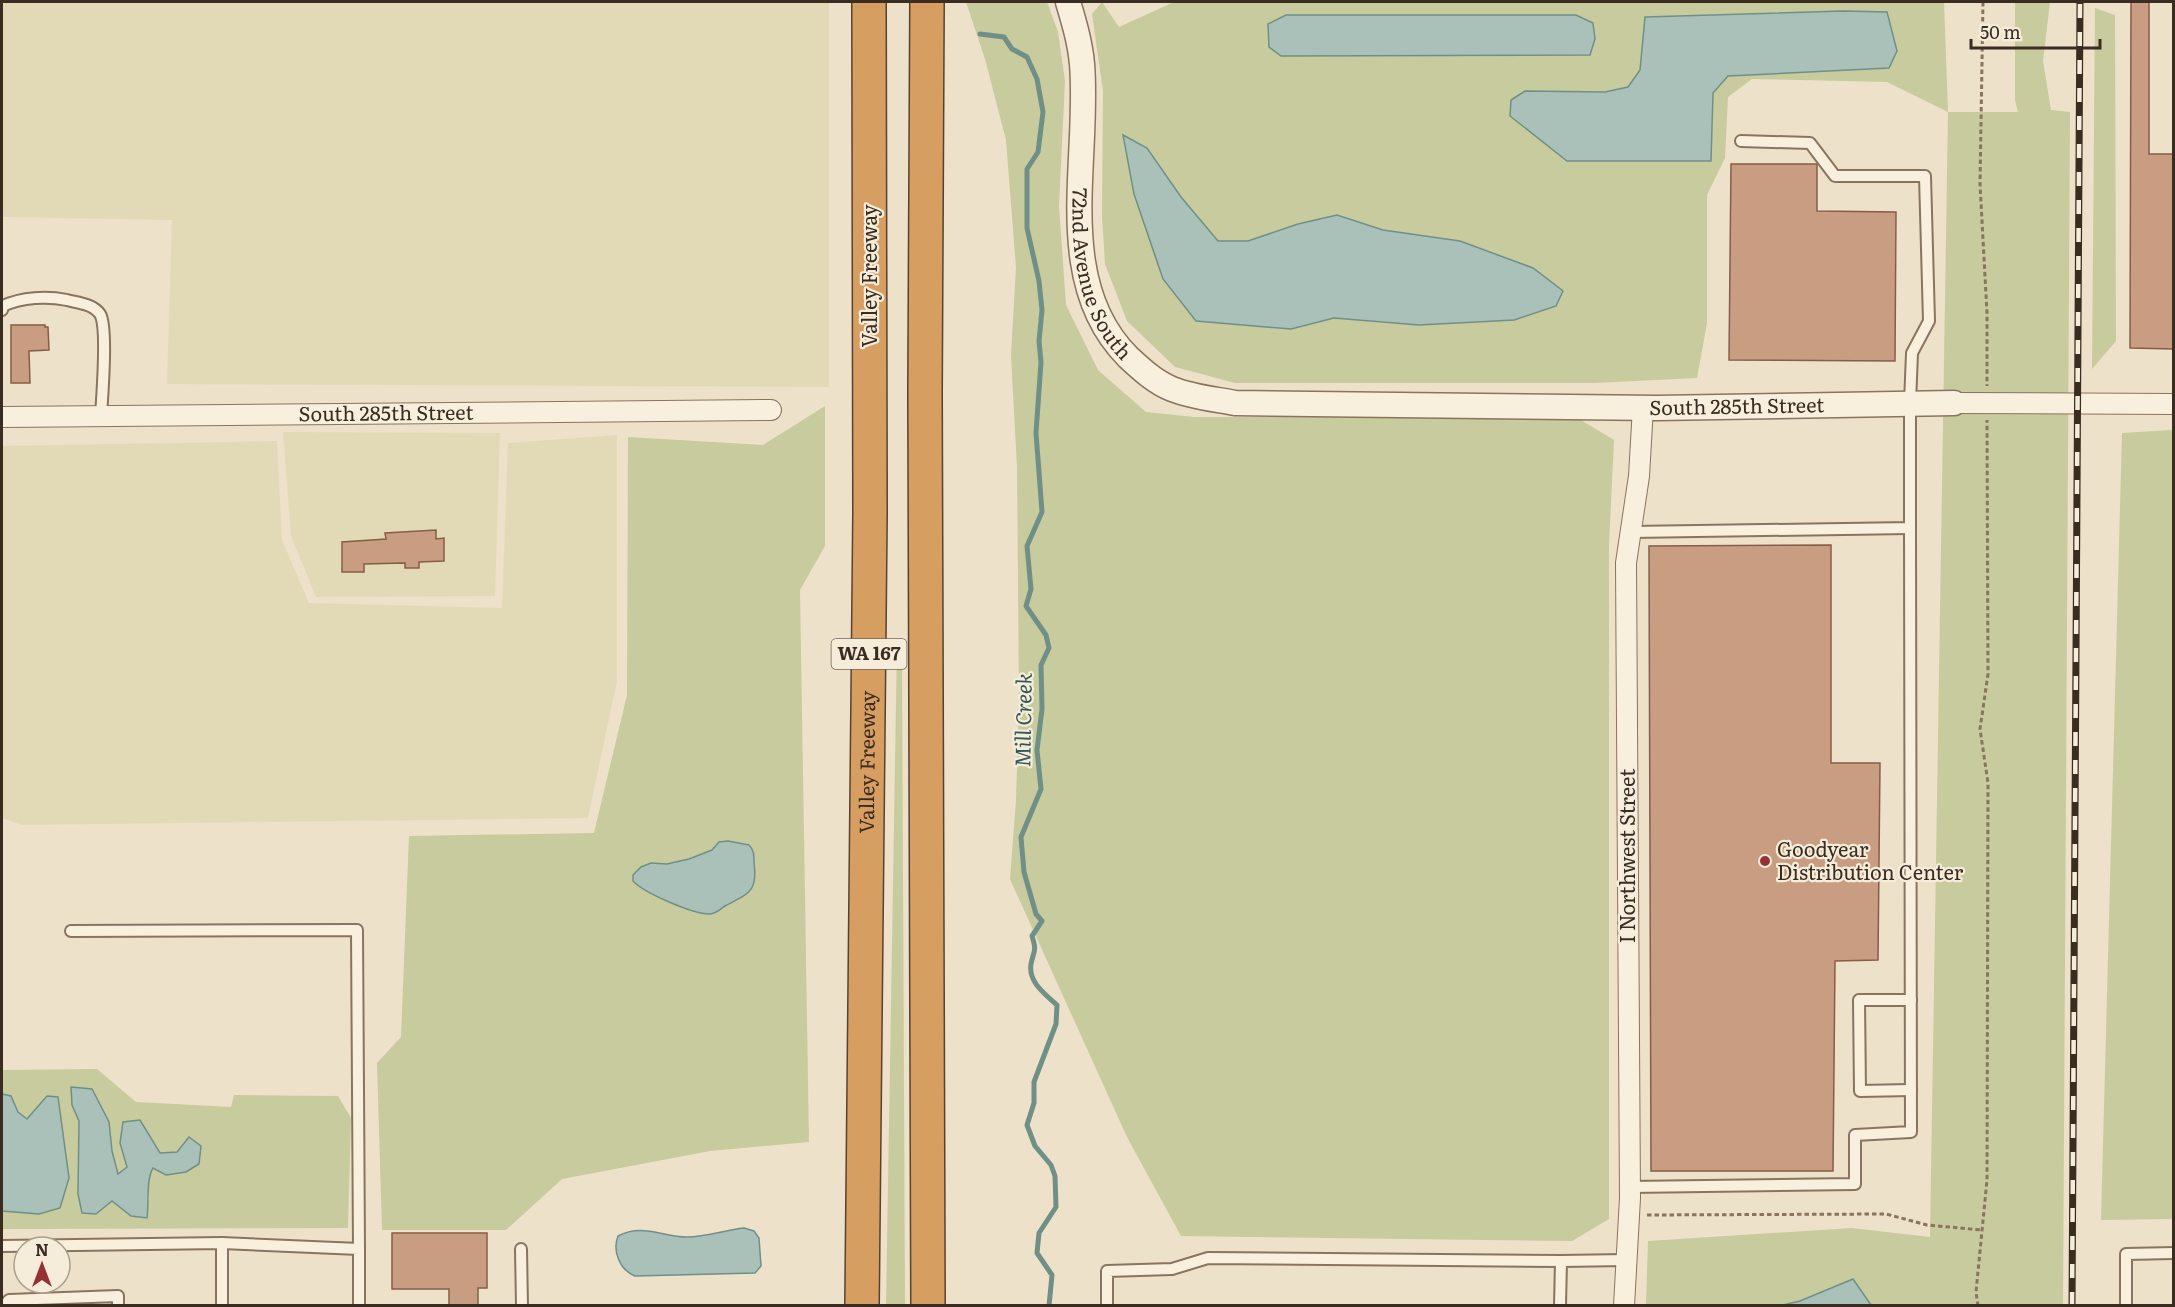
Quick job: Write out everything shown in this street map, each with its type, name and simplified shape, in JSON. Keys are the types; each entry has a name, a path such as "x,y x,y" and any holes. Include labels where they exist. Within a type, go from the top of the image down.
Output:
{"highway":[{"name":"Valley Freeway","path":"862,1305 870,514 870,2"},
{"name":"WA 167","path":"927,2 925,417 928,1305"}],"street":[{"name":"72nd Avenue South","path":"1068,2 1076,28 1082,63 1080,241 1086,279 1094,306 1106,331 1146,375 1172,389 1202,398 1235,403 1301,402"},
{"name":"South 285th Street","path":"1301,402 1642,407 1954,403 2174,404"},
{"name":"I Northwest Street","path":"1624,1305 1630,1187 1626,563 1639,476 1642,407"},
{"name":"South 285th Street","path":"2,417 771,410"}],"lane":[{"path":"1630,1187 1855,1184 1855,1135 1911,1132 1910,404 1912,353 1929,321 1925,176 1835,176 1810,143 1741,141"},
{"path":"2,310 3,306 13,301 53,297 92,306 102,316 104,340 101,416"},
{"path":"1631,532 1910,528"},
{"path":"71,931 357,930 359,1305"},
{"path":"1911,1000 1859,1000 1860,1091 1911,1090"},
{"path":"2,1246 222,1244 359,1249"},
{"path":"222,1244 222,1305"},
{"path":"521,1249 522,1305"},
{"path":"2126,1305 2126,1254 2174,1253"},
{"path":"1107,1305 1107,1271 1172,1269 1208,1258 1626,1260"},
{"path":"1560,1305 1561,1261"},
{"path":"4,1305 9,1300 118,1296 118,1305"}],"path":[{"path":"1978,1305 1976,1292 1987,1168 1988,783 1980,729 1988,674 1987,313 1980,184 1983,2"},
{"path":"1629,1215 1886,1214 1927,1225 1982,1230"}],"shaded area":[{"path":"2,2 829,2 829,387 167,384 172,220 2,217"},
{"path":"283,432 500,433 495,596 316,597 291,536"},
{"path":"617,435 617,681 588,818 22,825 2,818 2,446 277,441 282,540 309,603 502,608 508,443"}],"green space":[{"path":"966,2 1047,2 1058,32 1065,81 1059,206 1066,305 1098,370 1146,412 1194,417 1576,417 1614,440 1609,545 1609,1219 1572,1241 1181,1236 1127,1137 1010,879 1016,800 1019,703 1017,467 1011,355 1016,268 1006,140 985,59"},
{"path":"1102,2 1119,27 1174,2 1944,2 1948,112 1887,82 1752,79 1728,97 1725,158 1707,195 1707,323 1697,378 1594,383 1235,383 1175,367 1127,321 1105,264 1102,217 1103,91 1092,14","holes":["1646,17 1889,68 1728,76 1713,93 1711,161 1605,92 1628,87 1640,70","1123,136 1146,148 1181,197 1218,241 1248,241 1298,224 1337,215 1383,230 1460,241 1533,268 1563,291 1556,306 1514,320 1420,325 1334,318 1291,329 1196,321 1163,279 1134,194"]},
{"path":"2015,2 2050,2 2043,61 2051,110 2070,112 2063,1305 1646,1305 1648,1241 1852,1228 1930,1237 1948,112 2018,112 2015,100"},
{"path":"2095,8 2115,15 2116,341 2092,369"},
{"path":"825,406 825,546 800,590 809,1142 710,1151 562,1179 506,1230 382,1230 377,1063 401,1037 409,836 594,833 627,695 628,437 763,445"},
{"path":"2173,430 2173,1219 2101,1220 2122,433"},
{"path":"897,645 902,662 905,1305 886,1306"},
{"path":"97,1069 136,1102 231,1107 234,1095 338,1096 351,1118 348,1228 2,1229 2,1211 39,1214 59,1114 58,1097 27,1119 18,1112 11,1096 2,1094 2,1070","holes":["140,1120 160,1153 177,1152 189,1137 201,1146 199,1164 154,1168 149,1175 149,1199 131,1216 112,1201 96,1214 78,1194 79,1121 112,1151 118,1175 128,1167 120,1143 123,1123"]}],"water":[{"path":"1843,11 1887,12 1897,51 1889,68 1728,76 1713,93 1711,161 1567,161 1510,116 1511,100 1525,91 1605,92 1628,87 1640,70 1645,17"},
{"path":"1286,15 1576,15 1593,23 1595,39 1590,55 1281,56 1269,47 1268,24"},
{"path":"1123,135 1147,148 1181,197 1218,241 1248,241 1298,224 1337,215 1383,230 1460,241 1533,268 1563,291 1556,306 1514,320 1419,325 1334,318 1291,329 1196,321 1163,279 1134,194"},
{"path":"728,841 751,847 754,855 755,880 746,894 714,913 702,913 681,907 658,897 633,881 633,875 641,867 651,863 667,864 689,859 712,850 719,842"},
{"path":"71,1087 92,1089 109,1122 112,1151 118,1174 127,1167 120,1143 123,1122 140,1120 160,1153 177,1152 189,1137 201,1146 199,1164 186,1172 166,1175 153,1168 149,1185 147,1218 131,1216 112,1201 96,1214 82,1213 78,1194 79,1121 72,1105"},
{"path":"2,1094 11,1096 18,1112 27,1119 47,1096 58,1097 69,1178 60,1208 39,1214 2,1211"},
{"path":"744,1228 754,1231 759,1238 761,1266 755,1273 635,1276 621,1265 617,1254 618,1236 627,1232 644,1231 687,1237"},
{"path":"1853,1279 1871,1305 1783,1305 1800,1301"}],"building":[{"path":"2131,2 2149,2 2149,154 2174,154 2174,349 2130,348"},
{"path":"1731,164 1817,164 1817,211 1896,212 1895,361 1729,360"},
{"path":"11,325 45,325 48,327 49,350 29,351 30,383 11,383"},
{"path":"436,530 436,539 444,538 444,561 419,562 419,568 405,568 405,563 364,564 364,572 342,572 342,542 386,539 385,533"},
{"name":"Goodyear Distribution Center","path":"1831,545 1831,763 1880,763 1878,960 1835,961 1833,1171 1651,1171 1649,546"},
{"path":"392,1233 487,1233 487,1288 478,1288 478,1305 449,1305 449,1289 392,1289"}],"waterway":[{"name":"Mill Creek","path":"980,34 1004,37 1012,49 1027,57 1037,79 1043,112 1038,152 1027,169 1027,228 1039,281 1042,310 1036,433 1042,512 1027,546 1031,589 1026,606 1046,635 1049,648 1041,665 1042,709 1037,750 1041,789 1021,837 1024,872 1036,914 1042,921 1032,936 1035,948 1031,964 1032,976 1038,987 1057,1005 1056,1024 1034,1082 1034,1103 1027,1125 1035,1146 1051,1165 1055,1176 1056,1207 1039,1233 1037,1253 1052,1275 1049,1306"}],"railway":[{"path":"2072,1306 2080,2"}],"place":[{"name":"Goodyear Distribution Center","path":"1765,861"}]}
